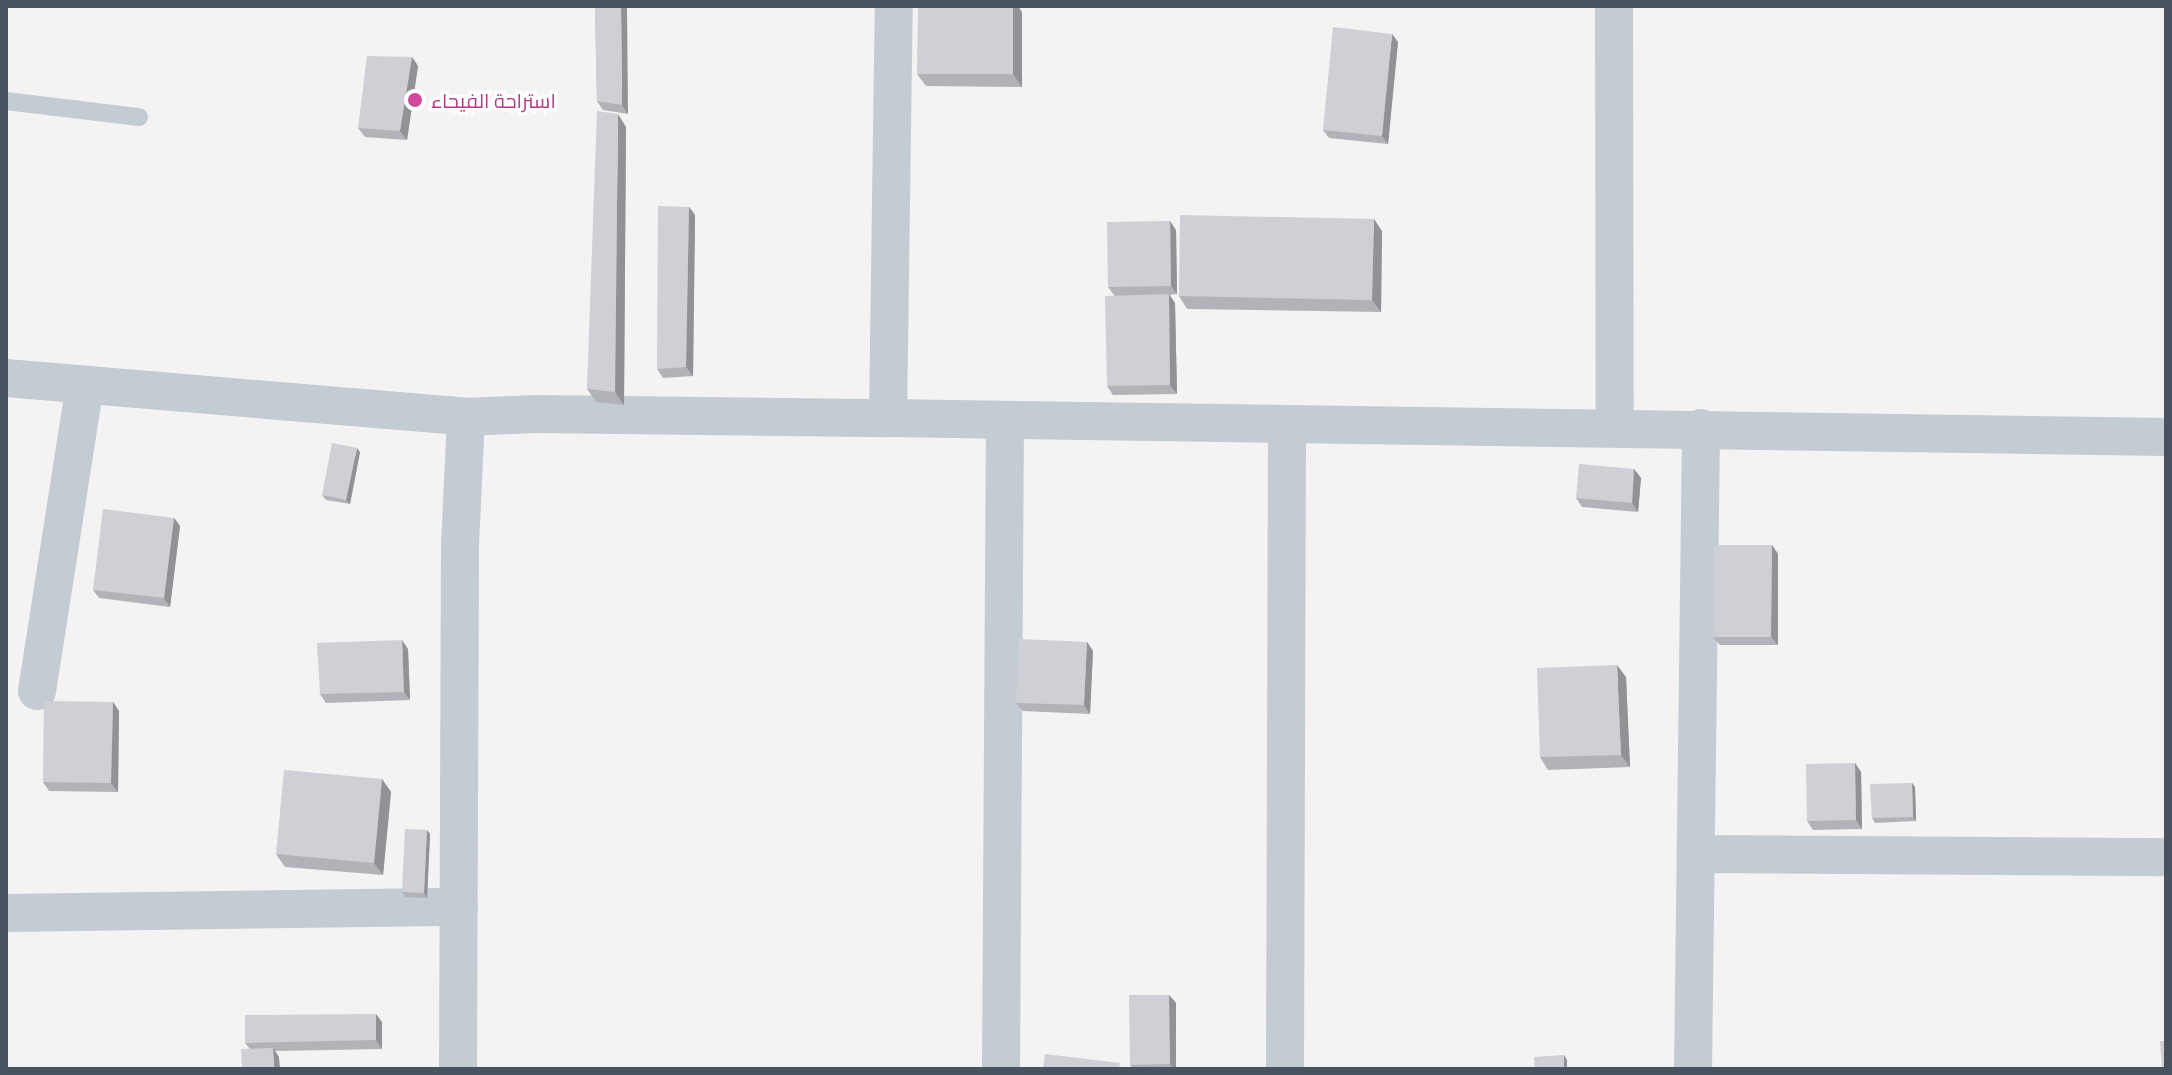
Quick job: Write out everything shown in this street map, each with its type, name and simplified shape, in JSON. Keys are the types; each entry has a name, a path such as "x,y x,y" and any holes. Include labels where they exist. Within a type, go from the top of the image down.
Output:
{"street":[{"path":"888,418 894,6"},
{"path":"1614,6 1615,427"},
{"path":"6,378 466,417 536,414 888,418 2166,437"},
{"path":"37,691 85,385"},
{"path":"458,1069 460,545 466,417"},
{"path":"1001,1069 1005,421"},
{"path":"1285,1069 1287,424"},
{"path":"1693,1069 1701,428"},
{"path":"1696,854 2166,857"},
{"path":"6,913 459,907"}],"lane":[{"path":"6,101 139,117"}],"building":[{"path":"595,6 621,6 622,105 597,101"},
{"path":"918,6 1013,6 1013,74 917,74"},
{"path":"1333,27 1392,34 1382,136 1323,130"},
{"path":"367,56 412,57 400,131 358,128"},
{"path":"597,111 618,114 615,392 587,389"},
{"path":"658,206 689,207 686,367 657,369"},
{"path":"1180,215 1374,219 1372,300 1179,296"},
{"path":"1170,221 1171,286 1108,287 1107,222"},
{"path":"1169,294 1170,385 1107,386 1105,296"},
{"path":"332,443 357,448 346,500 322,495"},
{"path":"1579,464 1634,469 1632,503 1576,498"},
{"path":"103,509 174,518 164,598 93,590"},
{"path":"1714,545 1772,545 1771,637 1713,637"},
{"path":"1019,639 1087,642 1084,705 1016,703"},
{"path":"402,640 404,692 320,694 317,643"},
{"path":"1617,665 1621,755 1540,757 1537,668"},
{"path":"44,701 113,702 111,783 43,782"},
{"path":"1855,763 1856,820 1807,821 1806,764"},
{"path":"284,770 382,779 374,863 276,854"},
{"path":"1912,783 1913,817 1872,818 1870,784"},
{"path":"405,829 427,830 424,893 402,892"},
{"path":"1129,995 1169,995 1170,1064 1130,1065"},
{"path":"376,1014 376,1040 245,1043 245,1015"},
{"path":"2160,1041 2166,1041 2166,1069 2162,1069"},
{"path":"273,1048 274,1069 242,1069 241,1049"},
{"path":"1045,1054 1120,1063 1119,1069 1043,1069"},
{"path":"1564,1055 1564,1069 1535,1069 1534,1057"}],"place":[{"name":"استراحة الفيحاء","path":"415,100"}]}
